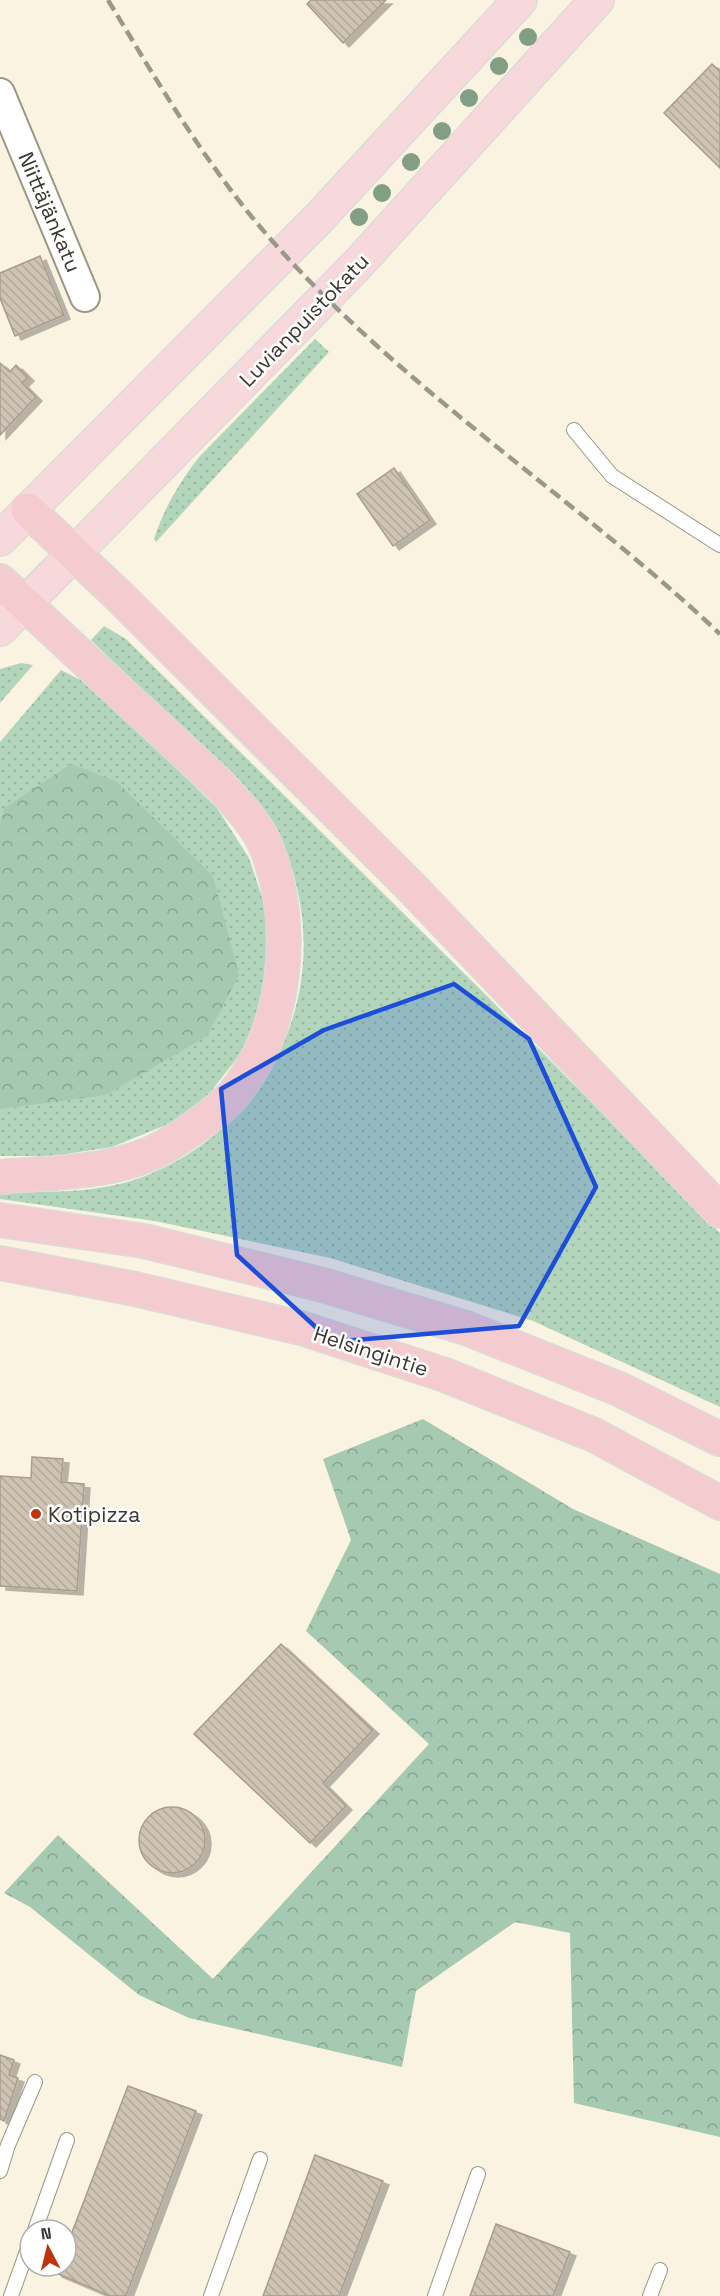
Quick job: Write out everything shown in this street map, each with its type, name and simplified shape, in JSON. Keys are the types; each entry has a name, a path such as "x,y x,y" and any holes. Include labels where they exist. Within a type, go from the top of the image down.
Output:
{"highway":[{"path":"28,510 75,553 412,888 720,1211"},
{"path":"0,581 219,784 242,810 267,848 280,901 284,952 279,1001 260,1051 232,1095 194,1127 163,1148 119,1164 0,1177"},
{"path":"0,1220 144,1241 323,1285 466,1328 619,1389 720,1439"},
{"name":"Helsingintie","path":"0,1263 135,1289 301,1328 445,1375 594,1435 720,1503"}],"main road":[{"path":"0,539 319,218 520,0"},
{"name":"Luvianpuistokatu","path":"0,629 358,264 597,0"}],"street":[{"name":"Niittäjänkatu","path":"1,96 85,297"}],"lane":[{"path":"574,430 612,476 720,545"},
{"path":"0,2171 8,2145 35,2082"},
{"path":"38,2218 67,2140"},
{"path":"211,2296 260,2159"},
{"path":"435,2296 478,2174"},
{"path":"650,2296 660,2270"},
{"path":"11,2296 18,2276"}],"highlighted area":[{"path":"454,984 529,1039 596,1187 519,1326 332,1342 237,1255 221,1089 324,1030"}],"green space":[{"path":"315,339 329,352 156,542 154,539 167,506 199,457"},
{"path":"104,626 126,639 486,995 720,1233 720,1407 533,1321 330,1258 155,1221 0,1199 0,1192 75,1191 112,1186 148,1175 195,1150 234,1117 265,1078 287,1034 300,987 304,937 297,886 272,823 244,787 91,640"},
{"path":"21,663 33,665 0,703 0,669"},
{"path":"61,670 92,686 217,808 249,858 266,909 269,959 260,1009 241,1053 209,1094 171,1123 112,1147 53,1156 0,1156 0,742"},
{"path":"71,764 117,782 213,876 239,975 207,1036 106,1095 0,1109 0,824 4,808"},
{"path":"423,1419 573,1509 720,1574 720,2137 574,2103 570,1933 515,1922 416,1991 402,2067 189,2018 139,1995 30,1907 4,1893 58,1835 213,1979 429,1744 306,1631 351,1540 323,1459"}],"building":[{"path":"311,0 386,0 343,43 307,4"},
{"path":"712,64 720,71 720,168 664,113"},
{"path":"40,256 64,315 15,336 0,298 0,273"},
{"path":"0,363 10,372 16,365 28,377 22,383 36,397 0,435"},
{"path":"394,468 430,520 393,546 357,494"},
{"path":"32,1457 63,1459 61,1482 84,1484 77,1591 0,1586 0,1476 31,1478"},
{"path":"281,1644 373,1730 323,1783 346,1806 310,1843 194,1734"},
{"path":"172,1807 185,1810 195,1817 202,1827 205,1840 202,1853 195,1863 185,1870 172,1873 159,1870 149,1863 142,1853 139,1840 142,1827 149,1817 159,1810"},
{"path":"0,2055 14,2060 9,2075 18,2078 4,2121 0,2119"},
{"path":"128,2086 196,2111 126,2296 110,2296 68,2278 78,2278 77,2218"},
{"path":"315,2155 383,2181 339,2296 263,2296"},
{"path":"496,2224 570,2252 553,2296 470,2296"}],"railway":[{"path":"108,0 183,122 224,181 268,236 320,291 431,393 606,535 720,634"}],"place":[{"name":"Kotipizza","path":"36,1514"}]}
